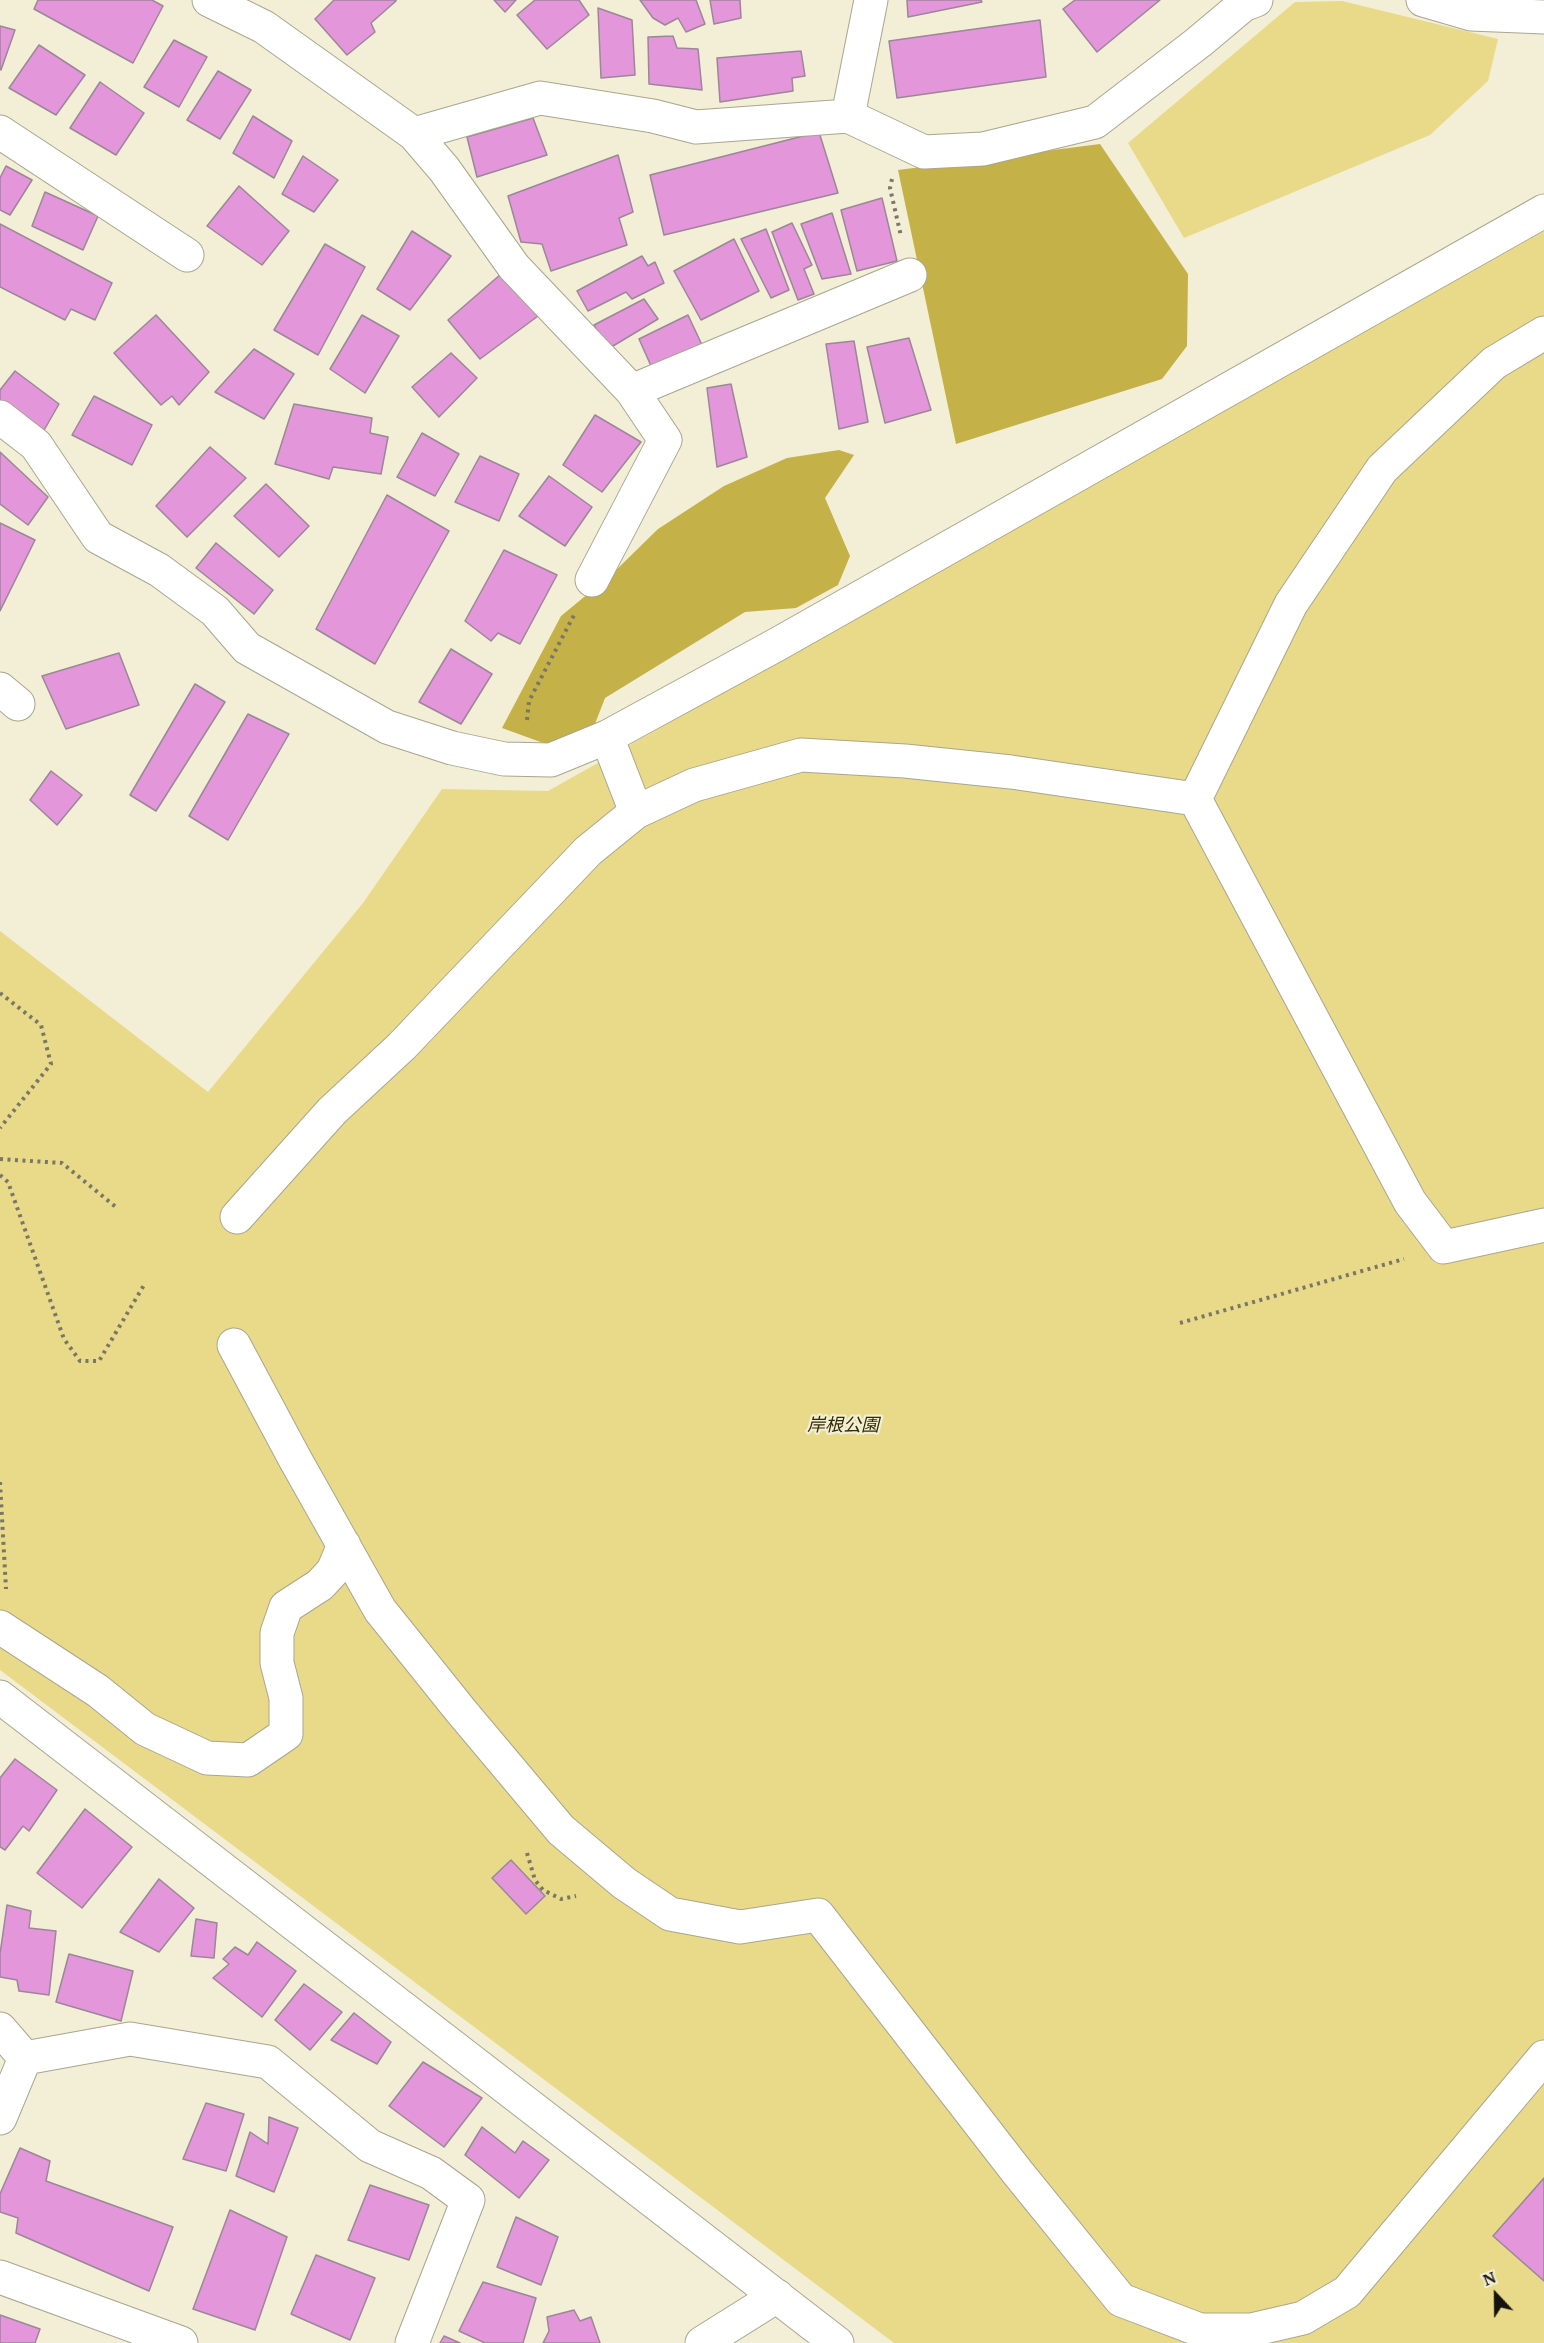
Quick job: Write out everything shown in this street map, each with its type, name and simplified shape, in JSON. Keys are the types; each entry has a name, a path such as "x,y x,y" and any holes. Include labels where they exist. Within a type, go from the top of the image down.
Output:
{"street":[{"path":"209,0 264,27 414,134 444,169 514,267 632,391 665,440 592,580"},
{"path":"848,116 871,0"},
{"path":"414,134 540,98 653,116 696,127 848,116 924,152 983,149 1095,122 1243,5 1256,0"},
{"path":"1424,0 1471,14 1544,17"},
{"path":"0,132 187,255"},
{"path":"0,417 36,445 98,537 159,570 215,611 247,648 387,727 452,748 504,759 551,760 607,737 1539,225"},
{"path":"632,391 910,275"},
{"path":"1196,799 1291,604 1382,469 1494,363 1544,333"},
{"path":"607,737 636,812"},
{"path":"237,1217 332,1111 402,1046 588,851 636,812 694,785 801,755 905,761 1011,772 1196,799"},
{"path":"1196,799 1410,1202 1444,1247 1544,1225"},
{"path":"234,1345 380,1610 561,1830 624,1883 670,1914 740,1926 818,1915 1018,2173 1121,2301 1201,2336 1251,2330 1305,2331 1347,2292 1544,2057"},
{"path":"0,1627 98,1690 145,1729 207,1758 248,1760 286,1734 286,1698 277,1663 277,1633 286,1608 320,1585 333,1571 344,1545"},
{"path":"0,1697 837,2343"},
{"path":"0,2029 25,2058"},
{"path":"25,2058 130,2039 268,2062 370,2146 431,2174 468,2200 412,2343"},
{"path":"0,2118 25,2058"},
{"path":"0,2277 181,2343"},
{"path":"702,2343 777,2296"}],"path":[{"path":"899,142 891,188 910,275"},
{"path":"524,759 529,701 592,580"},
{"path":"0,993 42,1025 51,1064 0,1128"},
{"path":"0,1159 62,1163 117,1208"},
{"path":"0,1175 8,1182 64,1339 80,1361 99,1361 144,1285"},
{"path":"1180,1323 1444,1247"},
{"path":"0,1482 6,1595"}],"green space":[{"path":"1342,1 1498,39 1488,81 1430,135 1184,238 1128,143 1295,2"},
{"name":"岸根公園","path":"1544,231 1544,2343 894,2343 0,1670 0,931 208,1092 363,903 442,789 548,791"}],"shaded area":[{"path":"1100,144 1188,274 1187,346 1162,379 956,444 898,170"},
{"path":"839,450 854,455 825,498 850,556 838,585 796,608 745,612 605,698 593,729 546,744 502,728 561,616 612,574 658,529 724,486 787,458"}],"building":[{"path":"38,0 152,0 163,6 133,63 34,9"},
{"path":"334,0 396,1 371,23 375,32 347,55 315,19"},
{"path":"494,0 516,0 505,12"},
{"path":"535,0 579,0 589,15 547,49 517,15"},
{"path":"640,0 696,0 705,24 686,32 678,18 665,25 653,18"},
{"path":"710,0 740,0 741,18 714,24"},
{"path":"907,0 981,0 982,2 908,17"},
{"path":"1075,0 1160,0 1097,52 1063,9"},
{"path":"598,8 632,20 635,75 601,78"},
{"path":"1040,20 1046,77 897,98 889,41"},
{"path":"0,26 15,30 1,70 0,69"},
{"path":"673,36 677,48 698,49 702,90 649,84 648,37"},
{"path":"174,40 207,57 179,107 144,87"},
{"path":"39,45 85,75 56,115 9,88"},
{"path":"801,51 805,76 792,78 793,91 720,102 717,58"},
{"path":"218,71 251,90 220,139 187,120"},
{"path":"100,82 144,113 116,155 70,128"},
{"path":"253,116 292,141 274,178 233,153"},
{"path":"533,118 547,155 477,177 467,137"},
{"path":"819,132 838,193 664,235 650,175"},
{"path":"618,155 633,212 619,218 627,245 551,271 542,244 521,242 508,196"},
{"path":"303,156 338,180 314,212 282,194"},
{"path":"6,166 32,180 10,215 0,210 0,178"},
{"path":"239,186 289,231 262,265 207,226"},
{"path":"45,192 98,216 83,250 32,226"},
{"path":"882,198 897,261 857,271 841,210"},
{"path":"832,213 851,274 822,279 801,224"},
{"path":"792,223 812,265 804,269 814,294 798,300 772,232"},
{"path":"0,224 112,283 95,320 71,309 65,320 0,287"},
{"path":"766,229 789,290 771,298 741,239"},
{"path":"412,231 451,256 410,310 377,289"},
{"path":"734,239 759,291 701,320 674,271"},
{"path":"325,244 365,267 318,355 274,330"},
{"path":"642,256 648,266 655,262 664,283 632,299 626,292 588,311 577,291"},
{"path":"501,274 538,316 480,359 448,320"},
{"path":"644,299 658,319 608,349 594,325"},
{"path":"156,315 209,372 179,405 172,396 161,405 114,353"},
{"path":"362,315 399,336 365,393 330,369"},
{"path":"688,315 702,345 652,368 639,339"},
{"path":"909,338 931,410 885,423 867,347"},
{"path":"854,341 868,422 839,429 826,344"},
{"path":"254,349 294,374 264,419 215,392"},
{"path":"451,353 477,378 439,417 412,387"},
{"path":"15,371 59,404 39,439 0,405 0,390"},
{"path":"731,384 747,457 717,467 707,388"},
{"path":"94,396 152,425 132,465 72,435"},
{"path":"294,404 372,418 370,433 388,437 381,474 333,467 329,479 275,464"},
{"path":"595,415 641,442 602,492 563,465"},
{"path":"422,433 459,454 435,496 397,477"},
{"path":"210,447 246,478 187,537 156,506"},
{"path":"0,452 48,497 28,525 0,504"},
{"path":"480,456 519,474 499,521 455,502"},
{"path":"549,476 592,507 565,546 519,516"},
{"path":"266,484 309,526 279,557 234,516"},
{"path":"387,495 449,531 375,664 316,629"},
{"path":"0,523 35,540 0,611"},
{"path":"216,543 273,590 254,614 196,568"},
{"path":"504,550 557,575 520,644 498,633 491,641 465,621"},
{"path":"451,649 492,674 461,724 419,702"},
{"path":"119,653 139,705 66,729 42,676"},
{"path":"195,684 225,702 156,811 130,795"},
{"path":"248,714 289,734 228,840 189,816"},
{"path":"51,771 82,795 57,825 30,800"},
{"path":"15,1759 57,1790 29,1831 23,1826 5,1850 0,1847 0,1778"},
{"path":"85,1809 132,1847 82,1908 37,1873"},
{"path":"511,1860 545,1896 526,1914 492,1878"},
{"path":"159,1879 194,1908 159,1952 120,1932"},
{"path":"7,1905 31,1911 29,1928 56,1931 49,1995 19,1991 17,1980 0,1977 0,1954"},
{"path":"196,1919 217,1923 214,1958 191,1956"},
{"path":"257,1942 296,1971 262,2017 213,1978 229,1964 223,1959 235,1947 248,1955"},
{"path":"69,1954 133,1971 121,2021 56,2002"},
{"path":"304,1984 342,2012 310,2050 275,2020"},
{"path":"354,2013 391,2042 377,2064 331,2040"},
{"path":"423,2062 482,2098 444,2147 389,2106"},
{"path":"206,2103 244,2114 226,2171 183,2159"},
{"path":"269,2117 298,2128 274,2192 236,2176 250,2132 268,2144"},
{"path":"482,2127 515,2153 523,2141 549,2160 519,2198 465,2155"},
{"path":"20,2148 50,2161 46,2181 173,2227 149,2291 16,2233 18,2218 0,2212 0,2194"},
{"path":"1544,2178 1544,2281 1493,2236"},
{"path":"370,2185 429,2205 409,2260 348,2240"},
{"path":"230,2210 287,2237 255,2330 193,2309"},
{"path":"516,2217 558,2237 541,2285 497,2267"},
{"path":"316,2255 375,2278 350,2340 291,2314"},
{"path":"483,2282 536,2298 523,2343 485,2343 459,2331"},
{"path":"574,2310 580,2321 591,2317 600,2343 543,2343 549,2331 547,2317"},
{"path":"0,2315 40,2329 35,2343 0,2343"},
{"path":"444,2336 460,2343 440,2343"}]}
